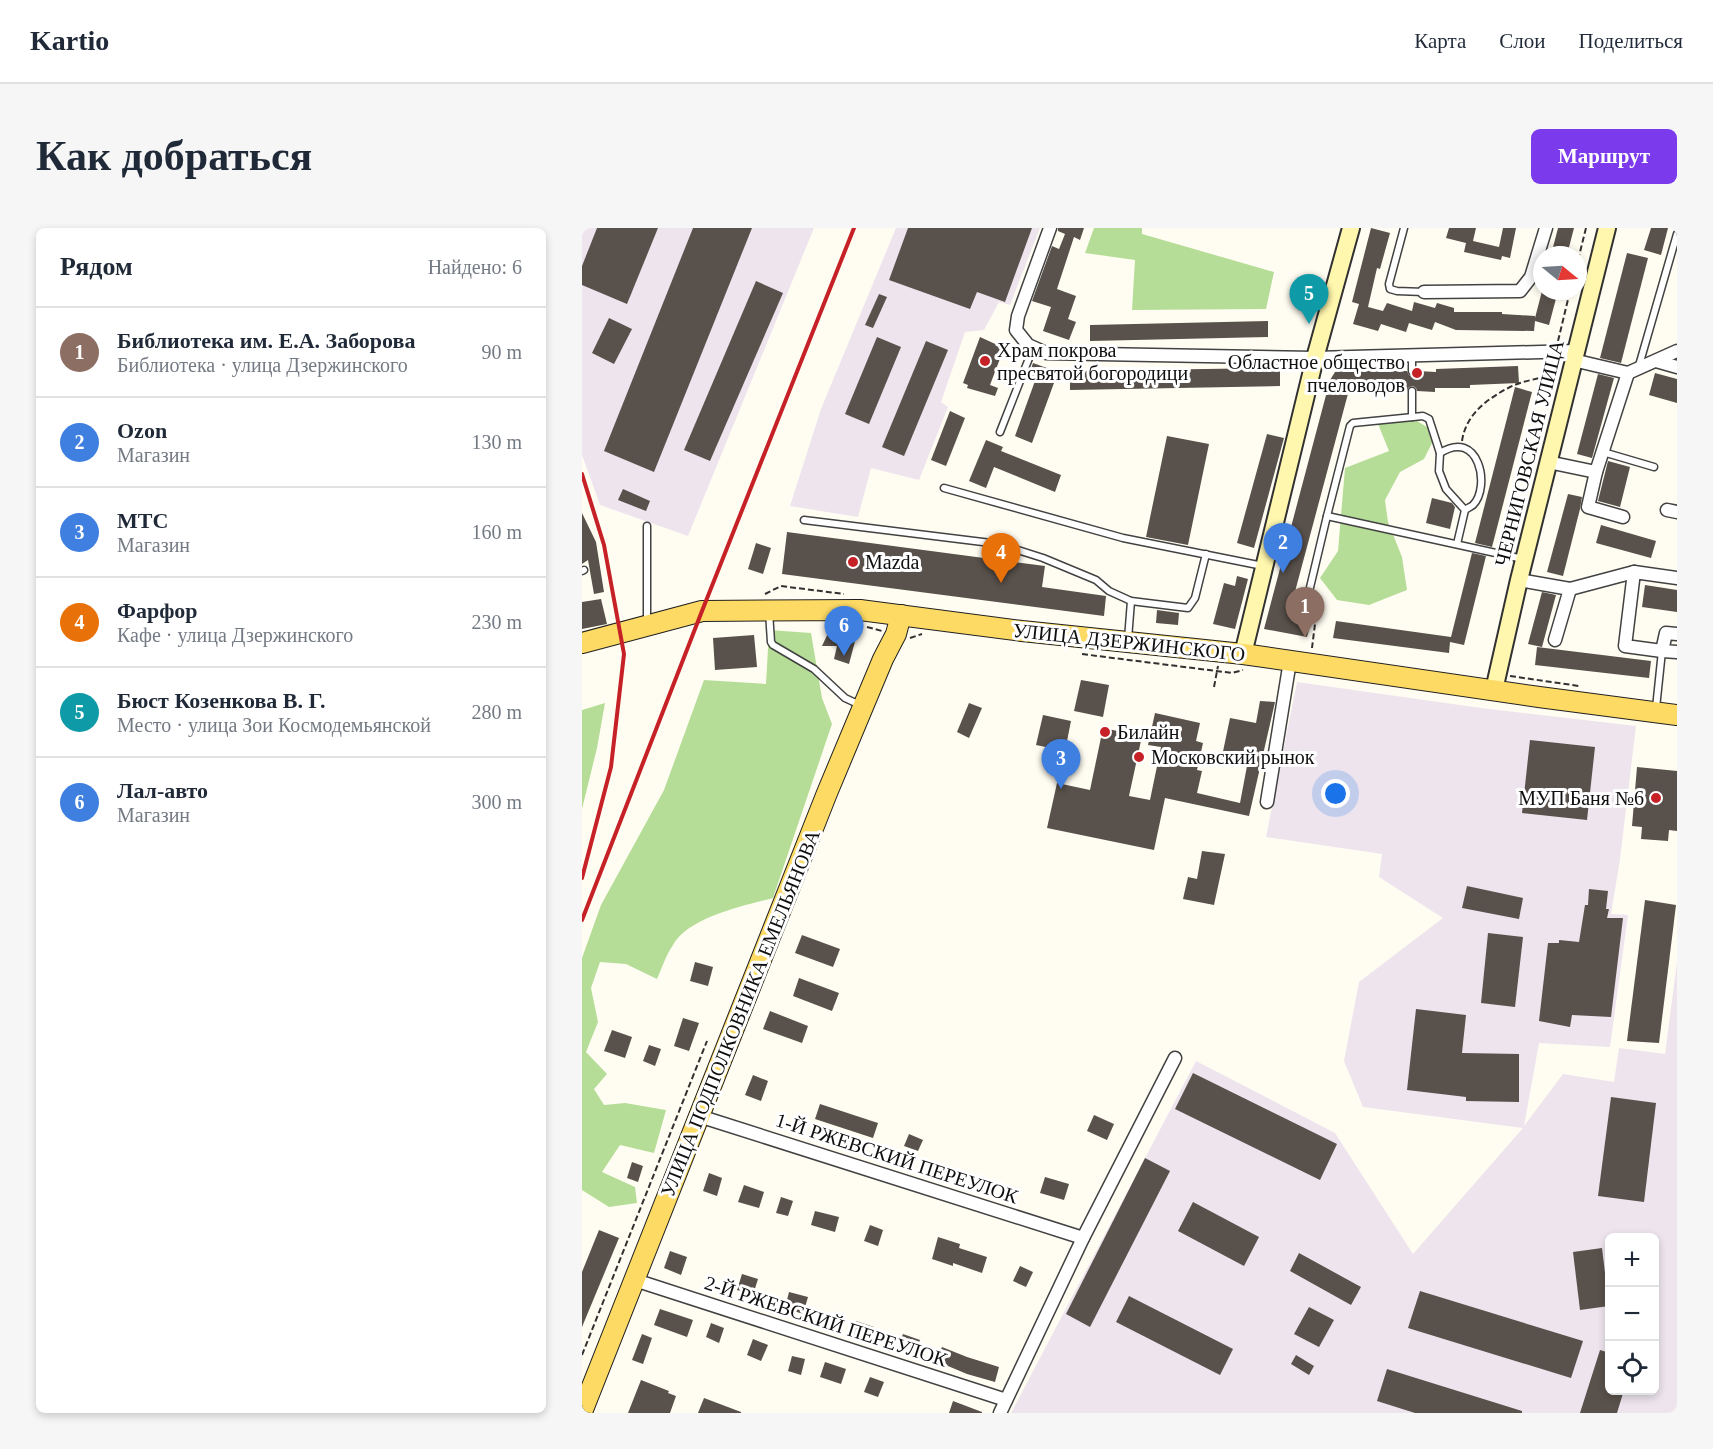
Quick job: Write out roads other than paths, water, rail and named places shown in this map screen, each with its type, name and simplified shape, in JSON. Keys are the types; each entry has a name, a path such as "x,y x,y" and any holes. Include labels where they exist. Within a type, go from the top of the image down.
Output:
{"main road":[{"path":"1244,661 1263,566 1315,358 1351,228"},
{"name":"ЧЕРНИГОВСКАЯ УЛИЦА","path":"1494,690 1524,559 1607,228"},
{"name":"УЛИЦА ДЗЕРЖИНСКОГО","path":"582,642 702,611 860,610 899,625 1022,631 1128,642 1244,661 1290,661 1677,715"},
{"name":"УЛИЦА ПОДПОЛКОВНИКА ЕМЕЛЬЯНОВА","path":"582,1412 827,793 899,625"}],"street":[{"path":"1050,228 1018,316 1016,330 1028,345 1046,353 1315,358 1556,352 1633,371 1677,351"},
{"path":"1424,292 1520,291 1531,277 1546,228"},
{"path":"1656,361 1677,367"},
{"path":"1623,517 1588,507 1602,452 1633,371"},
{"path":"1548,462 1596,472"},
{"path":"1519,580 1570,589 1634,572 1677,578"},
{"path":"1634,572 1625,646 1677,652"},
{"path":"1555,640 1570,589"},
{"path":"1662,651 1666,633 1677,634"},
{"path":"1267,802 1290,661"},
{"path":"1000,1413 1083,1238 1175,1058"},
{"name":"1-Й РЖЕВСКИЙ ПЕРЕУЛОК","path":"699,1116 1083,1238"},
{"name":"2-Й РЖЕВСКИЙ ПЕРЕУЛОК","path":"635,1278 641,1282 1006,1400"}],"lane":[{"path":"1404,228 1389,284 1390,289 1424,292"},
{"path":"1633,371 1677,234"},
{"path":"1000,432 1033,347"},
{"path":"1412,355 1412,371"},
{"path":"1412,391 1412,417"},
{"path":"1307,600 1350,426 1353,423 1423,416 1429,419 1440,453 1439,471 1446,489 1464,510"},
{"path":"1440,453 1450,447 1461,446 1472,452 1478,462 1481,477 1479,493 1473,505 1464,510 1457,544"},
{"path":"1602,452 1654,467"},
{"path":"944,488 1123,538 1263,566"},
{"path":"1327,516 1524,559"},
{"path":"804,520 999,544 1043,558 1096,580 1109,591 1131,601 1188,608 1195,598 1206,554"},
{"path":"647,526 647,626"},
{"path":"1128,642 1131,601"},
{"path":"769,612 773,645 814,669 845,698 864,707"},
{"path":"1655,712 1662,651"}],"railway":[{"path":"582,920 854,228"},
{"path":"582,474 604,545 624,654 611,767 582,878"}],"place":[{"name":"Бюст Козенкова В. Г.","path":"1309,324"},
{"name":"Храм покрова пресвятой богородици","path":"985,361"},
{"name":"Областное общество пчеловодов","path":"1417,373"},
{"name":"Mazda","path":"853,562"},
{"name":"Ozon","path":"1283,573"},
{"name":"Фарфор","path":"1001,583"},
{"name":"Библиотека им. Е.А. Заборова","path":"1305,637"},
{"name":"Лал-авто","path":"844,656"},
{"name":"Билайн","path":"1105,732"},
{"name":"Московский рынок","path":"1139,757"},
{"name":"МТС","path":"1061,789"},
{"name":"МУП Баня №6","path":"1656,798"}]}
